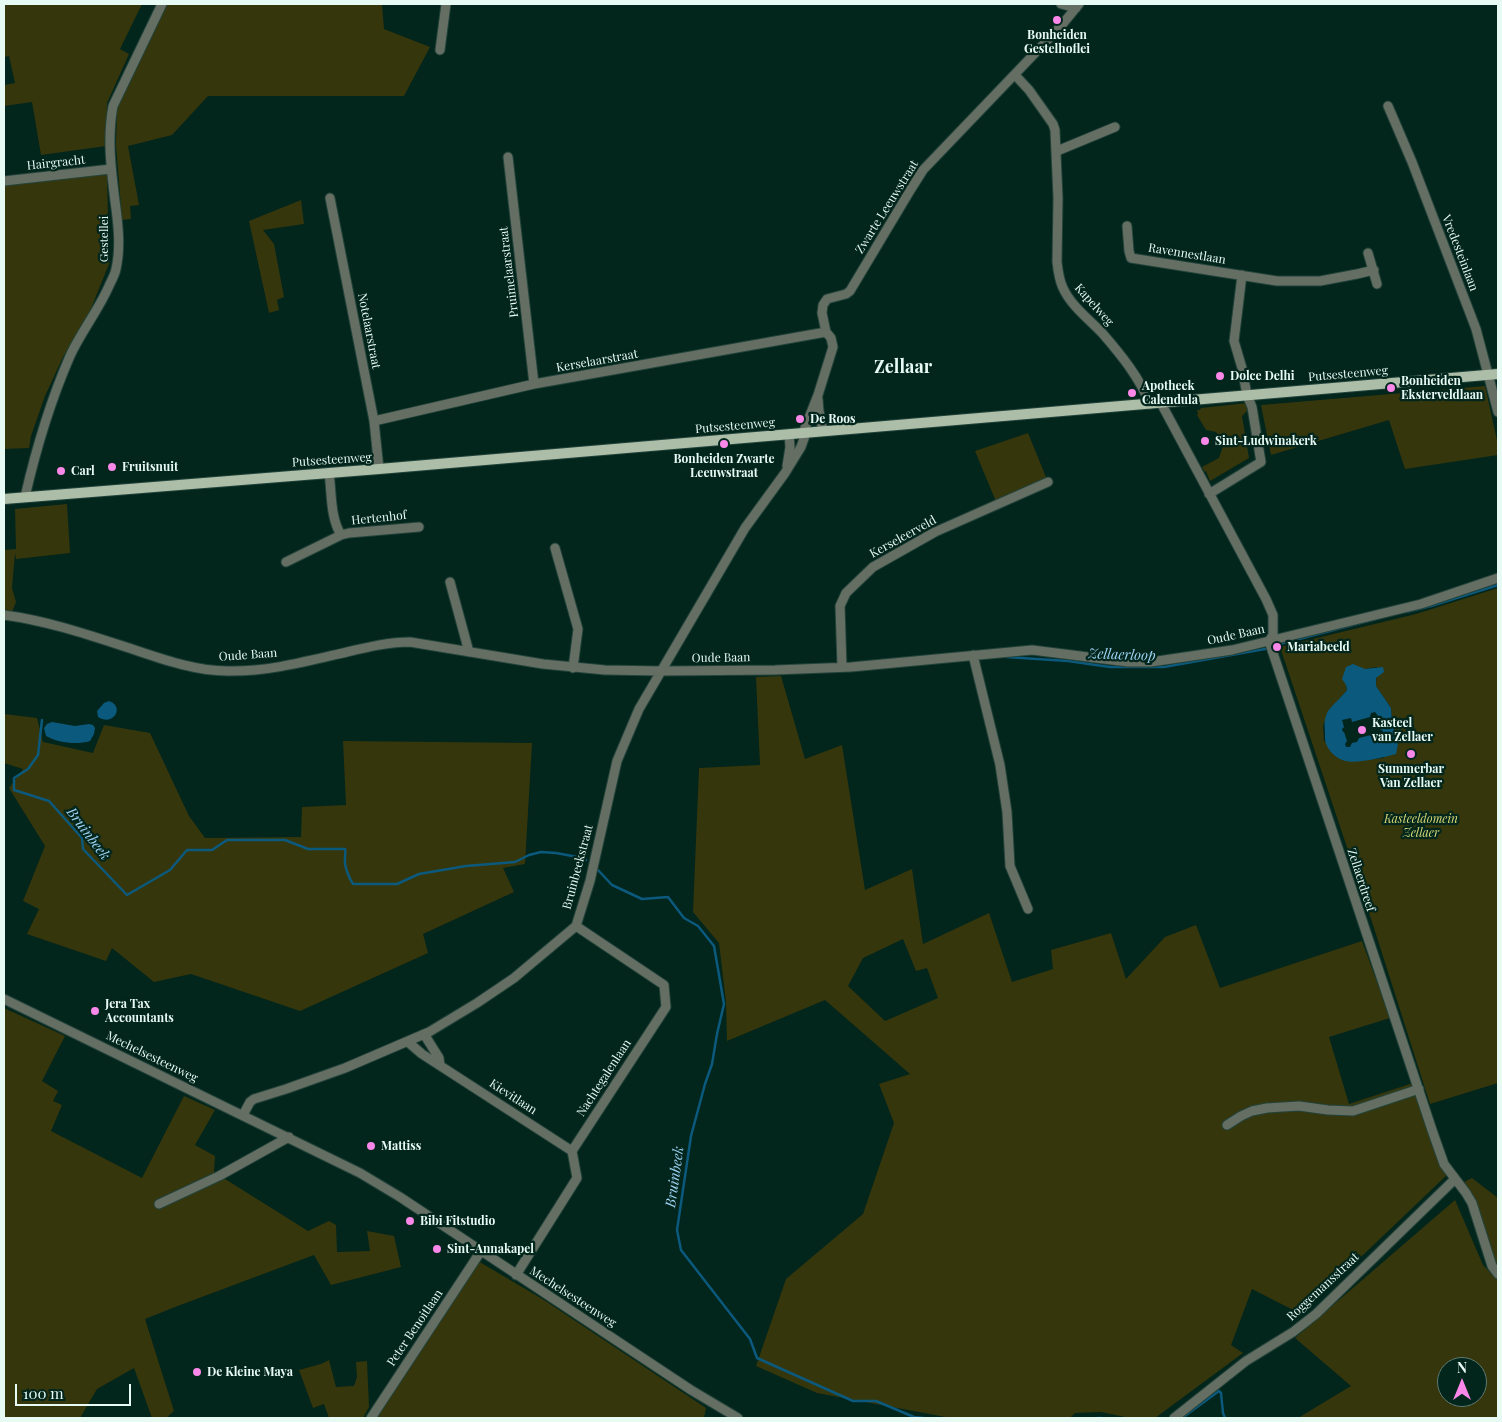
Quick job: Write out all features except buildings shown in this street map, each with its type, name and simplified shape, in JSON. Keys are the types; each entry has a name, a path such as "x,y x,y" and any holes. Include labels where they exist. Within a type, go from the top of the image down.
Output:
{"main road":[{"name":"Putsesteenweg","path":"4,499 380,469 1493,374"}],"street":[{"name":"Gestellei","path":"24,497 46,415 71,355 98,308 116,270 119,247 118,224 110,133 113,106 162,4"},
{"path":"440,50 446,4"},
{"path":"1061,4 1078,6"},
{"name":"Zwarte Leeuwstraat","path":"804,433 833,347 831,338 826,332 822,305 827,299 846,294 850,291 923,170 1015,75 1078,6"},
{"name":"Kapelweg","path":"1015,75 1029,90 1053,124 1057,136 1057,262 1060,280 1067,296 1128,362 1150,404"},
{"name":"Vredesteinlaan","path":"1388,106 1412,162 1493,374 1498,412"},
{"path":"1057,151 1115,127"},
{"name":"Pruimelaarstraat","path":"508,157 534,384"},
{"name":"Hairgracht","path":"4,181 112,169"},
{"name":"Notelaarstraat","path":"330,198 374,421 380,469"},
{"name":"Ravennestlaan","path":"1127,226 1131,258 1277,281 1320,281 1374,270"},
{"path":"1368,253 1377,284"},
{"path":"1209,494 1261,462 1252,407 1247,395 1234,341 1242,275"},
{"name":"Kerselaarstraat","path":"374,421 534,384 826,332"},
{"name":"Zwarte Leeuwstraat","path":"818,395 818,411 823,431"},
{"name":"Zellaerdreef","path":"1161,403 1256,580 1272,615 1273,636 1269,641 1444,1164 1472,1203 1492,1266 1498,1274"},
{"name":"Bruinbeekstraat","path":"243,1115 254,1098 345,1068 408,1042 477,1004 514,978 576,926 590,882 617,761 639,709 745,528 785,473 801,447 804,433"},
{"name":"Bruinbeekstraat","path":"785,473 789,456 789,434"},
{"name":"Hertenhof","path":"330,473 333,514 336,527 341,535"},
{"name":"Kerseleerveld","path":"842,667 840,606 846,593 873,567 944,528 1048,482"},
{"name":"Hertenhof","path":"286,562 341,535 419,527"},
{"path":"555,548 578,629 573,668"},
{"name":"Oude Baan","path":"4,615 23,617 65,628 173,662 217,671 258,669 299,663 378,645 400,642 573,668 662,671 775,670 842,667 1032,650 1128,662 1151,662 1232,650 1421,604 1498,578"},
{"path":"450,582 470,652"},
{"path":"973,655 1000,765 1007,812 1010,866 1028,909"},
{"name":"Nachtegalenlaan","path":"572,1151 666,1007 664,985 576,926"},
{"name":"Mechelsesteenweg","path":"4,999 360,1173 400,1197 723,1414 738,1418"},
{"path":"424,1034 439,1058 440,1065"},
{"name":"Kievitlaan","path":"408,1042 422,1054 572,1151"},
{"path":"1227,1125 1240,1116 1267,1108 1300,1106 1353,1111 1419,1089"},
{"path":"159,1204 219,1176 289,1137"},
{"path":"516,1275 577,1178 572,1151"},
{"name":"Roggemansstraat","path":"1174,1418 1246,1361 1293,1332 1316,1314 1455,1180"},
{"name":"Peter Benoitlaan","path":"371,1418 481,1251"}],"green space":[{"path":"4,4 142,4 120,49 129,54 107,103 106,146 41,155 32,102 4,106 4,85 15,83 9,56 4,57"},
{"path":"165,4 382,4 384,29 430,47 404,96 208,96 172,135 128,146 139,205 130,206 131,219 122,220 116,145 117,107"},
{"path":"107,174 109,264 90,311 63,357 45,396 31,436 29,448 4,449 4,182"},
{"path":"301,200 304,224 263,230 274,244 284,297 277,300 279,310 269,313 249,221"},
{"path":"1485,386 1498,445 1498,455 1405,469 1389,420 1271,455 1261,405"},
{"path":"1247,403 1248,410 1242,416 1249,458 1210,481 1202,467 1219,458 1224,443 1216,432 1206,430 1197,415 1197,410"},
{"path":"1028,433 1048,482 997,504 975,451"},
{"path":"67,504 70,553 16,559 15,553 12,588 16,602 12,612 4,611 4,550 16,549 15,509"},
{"name":"Kasteeldomein Zellaer","path":"1498,588 1498,1083 1430,1104 1374,928 1280,647 1416,614","holes":["1377,667 1376,686 1391,708 1392,722 1398,744 1383,758 1358,761 1324,741 1323,725 1336,703 1347,690 1346,685 1365,669"]},
{"path":"781,676 805,759 842,745 865,890 912,869 923,944 989,913 1012,982 1053,969 1051,950 1111,933 1126,979 1165,937 1196,925 1220,988 1362,941 1390,1018 1329,1037 1349,1104 1413,1083 1447,1175 1301,1314 1252,1289 1231,1345 1243,1353 1155,1418 1130,1418 1101,1412 1075,1413 1070,1418 951,1418 817,1393 756,1366 786,1279 863,1214 894,1123 879,1084 910,1074 825,1000 727,1041 726,1002 719,943 693,912 699,768 760,765 756,677","holes":["903,939 916,971 927,968 938,998 885,1021 848,986 863,958"]},
{"path":"4,714 37,718 43,742 93,753 104,725 150,733 189,816 205,838 301,837 302,807 346,805 343,741 532,743 525,864 503,868 514,892 423,934 428,953 300,1011 191,974 154,982 112,948 106,961 27,934 39,909 23,901 45,846 9,788 23,769 4,763"},
{"path":"4,1008 65,1036 42,1081 58,1091 53,1101 62,1105 51,1131 142,1178 184,1096 215,1110 195,1145 215,1156 214,1172 308,1231 329,1221 336,1225 337,1252 370,1251 367,1231 394,1236 401,1267 331,1285 314,1255 145,1319 174,1411 166,1418 152,1418 134,1368 97,1389 80,1418 4,1418"},
{"path":"1472,1178 1498,1198 1498,1267 1460,1184"},
{"path":"1455,1200 1483,1265 1498,1280 1498,1418 1298,1418 1351,1386 1295,1338"},
{"path":"478,1261 544,1300 706,1408 704,1418 375,1418"},
{"path":"329,1360 336,1387 354,1386 357,1377 356,1362 367,1361 369,1407 363,1418 329,1418 324,1404 313,1408 299,1370"}],"water":[{"path":"1353,664 1365,669 1383,667 1384,672 1376,678 1376,686 1391,708 1392,723 1398,744 1396,754 1371,760 1351,762 1338,758 1328,748 1325,740 1325,719 1328,711 1347,690 1342,679 1346,667","holes":["1375,712 1378,716 1378,728 1383,731 1382,735 1377,736 1375,734 1359,738 1350,747 1346,747 1347,741 1342,729 1344,727 1342,720 1351,718 1352,722 1370,717 1371,713"]},
{"path":"109,701 114,704 117,711 113,718 104,719 98,717 97,711 104,703"},
{"path":"52,722 75,726 93,725 95,728 94,734 90,741 62,742 46,736 44,728"}],"waterway":[{"name":"Zellaerloop","path":"1406,612 1498,585"},
{"name":"Zellaerloop","path":"1276,645 1376,619"},
{"name":"Zellaerloop","path":"1006,657 1068,661 1110,667 1164,667 1265,649"},
{"name":"Bruinbeek","path":"42,720 38,755 28,769 14,778 14,790 49,801 82,838 83,849 127,895 170,870 187,850 212,850 227,840 285,840 308,849 345,849 346,868 353,884 397,884 419,874 466,866 515,862 529,855 541,852 556,853 586,860"},
{"name":"Bruinbeek","path":"598,870 612,885 642,899 668,897 684,918 698,926 714,946 724,1004 712,1064 691,1136 677,1230 681,1250 750,1339 757,1358 853,1401 876,1401 914,1417 924,1418"},
{"name":"Bruinbeek","path":"1182,1418 1219,1391 1221,1393 1225,1418"},
{"name":"Bruinbeek","path":"1097,1418 1102,1418"}],"place":[{"name":"Bonheiden Gestelhoflei","path":"1057,20"},
{"name":"Dolce Delhi","path":"1220,376"},
{"name":"Bonheiden Eksterveldlaan","path":"1391,388"},
{"name":"Apotheek Calendula","path":"1132,393"},
{"name":"De Roos","path":"800,419"},
{"name":"Sint-Ludwinakerk","path":"1205,441"},
{"name":"Bonheiden Zwarte Leeuwstraat","path":"724,444"},
{"name":"Fruitsnuit","path":"112,467"},
{"name":"Carl","path":"61,471"},
{"name":"Mariabeeld","path":"1277,647"},
{"name":"Kasteel van Zellaer","path":"1362,730"},
{"name":"Summerbar Van Zellaer","path":"1411,754"},
{"name":"Jera Tax Accountants","path":"95,1011"},
{"name":"Mattiss","path":"371,1146"},
{"name":"Bibi Fitstudio","path":"410,1221"},
{"name":"Sint-Annakapel","path":"437,1249"},
{"name":"De Kleine Maya","path":"197,1372"}],"district":[{"name":"Zellaar","path":"903,367"}]}
